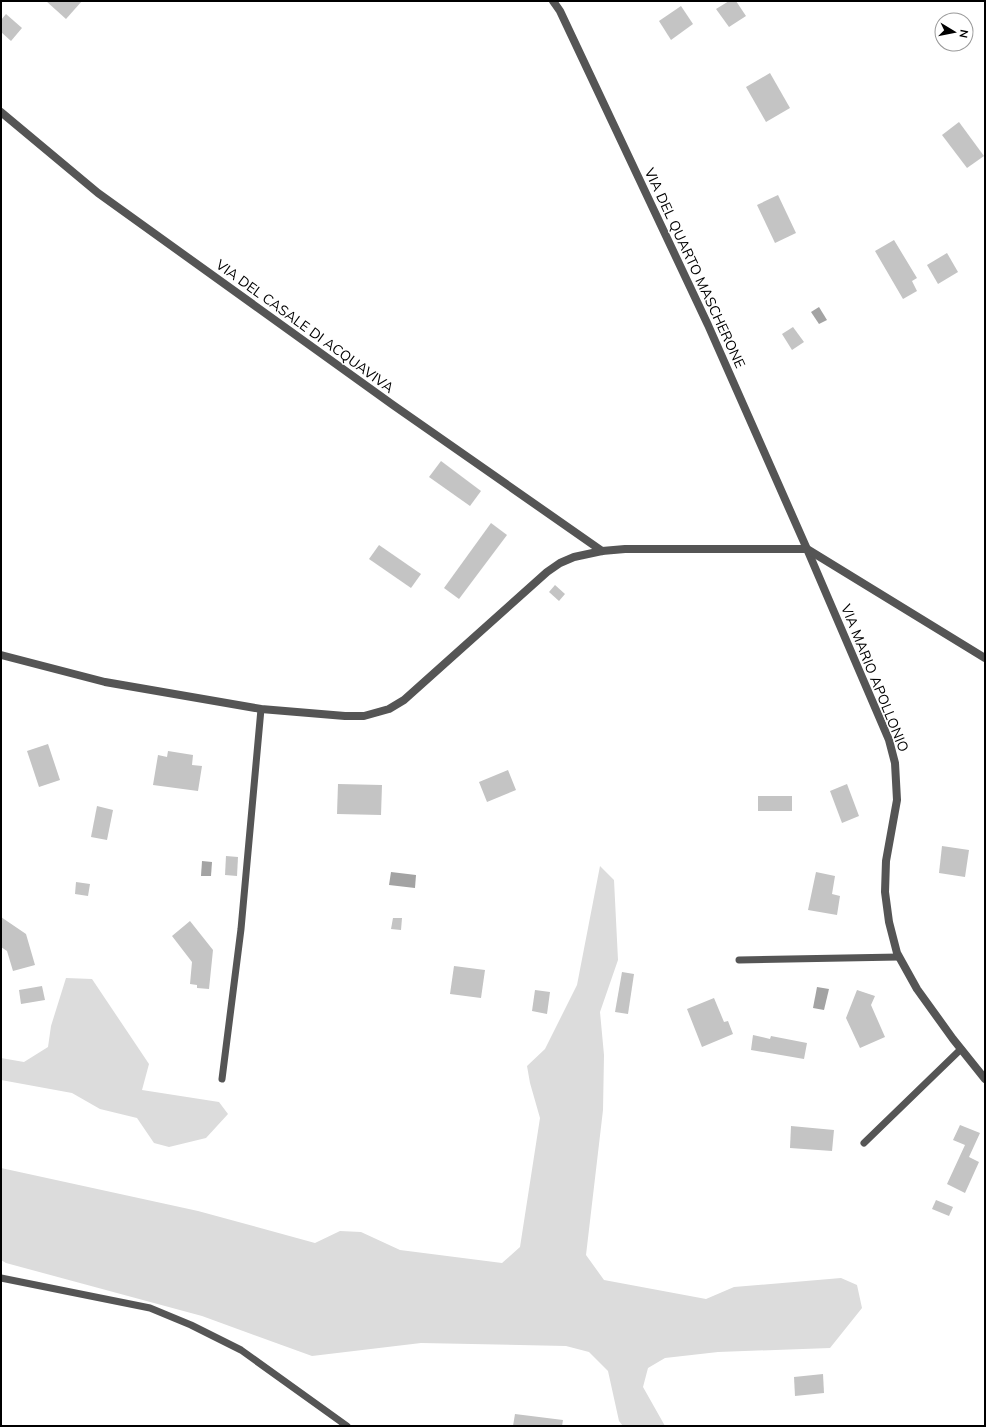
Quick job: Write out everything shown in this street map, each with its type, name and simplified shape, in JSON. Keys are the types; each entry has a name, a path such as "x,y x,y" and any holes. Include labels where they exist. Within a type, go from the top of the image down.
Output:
{"street":[{"name":"VIA DEL QUARTO MASCHERONE","path":"553,1 563,18 705,318 807,549"},
{"name":"VIA DEL CASALE DI ACQUAVIVA","path":"1,112 98,193 386,400 602,551"},
{"path":"1,655 105,682 261,709 345,716 372,714 388,709 410,696 547,572 560,563 574,557 602,551 640,549 807,549 985,658"},
{"name":"VIA MARIO APOLLONIO","path":"807,549 889,740 896,763 897,800 886,861 885,878 889,922 899,957 916,989 985,1080"}],"lane":[{"path":"222,1079 241,929 261,709"},
{"path":"739,960 899,957"},
{"path":"864,1143 961,1049"},
{"path":"1,1278 150,1308 190,1325 241,1350 347,1426"}],"shaded area":[{"path":"819,307 827,320 819,324 811,312"},
{"path":"202,861 212,862 211,876 201,876"},
{"path":"600,866 614,880 618,960 600,1012 604,1055 603,1110 586,1255 604,1280 706,1299 734,1287 841,1278 857,1285 862,1308 830,1348 718,1352 665,1358 648,1368 643,1387 665,1426 623,1426 619,1421 608,1371 589,1352 566,1346 421,1343 312,1356 202,1316 6,1263 1,1260 1,1168 198,1211 315,1243 340,1231 361,1232 400,1250 502,1263 520,1247 540,1118 530,1083 527,1066 545,1049 577,985"},
{"path":"391,872 416,875 415,888 389,885"},
{"path":"66,978 92,979 149,1064 142,1090 219,1102 228,1114 206,1138 169,1147 154,1143 137,1118 100,1109 72,1093 1,1080 1,1058 24,1062 48,1047 51,1026"},
{"path":"817,987 829,989 824,1010 813,1008"}],"building":[{"path":"46,1 82,1 66,19"},
{"path":"729,1 736,1 746,16 729,27 716,9"},
{"path":"681,6 693,24 671,40 659,21"},
{"path":"6,14 22,28 11,41 1,32 1,20"},
{"path":"770,73 790,108 766,122 746,87"},
{"path":"959,122 984,156 967,168 942,135"},
{"path":"778,195 796,233 775,243 757,205"},
{"path":"894,240 917,278 912,281 917,291 903,299 875,251"},
{"path":"947,253 958,272 938,284 927,265"},
{"path":"793,327 804,342 792,350 782,334"},
{"path":"441,461 481,491 470,506 429,477"},
{"path":"491,523 507,535 459,599 444,588"},
{"path":"379,545 421,574 411,588 369,559"},
{"path":"555,585 565,594 559,601 549,592"},
{"path":"48,744 60,780 39,787 27,751"},
{"path":"168,751 193,755 192,765 202,766 198,791 153,785 158,755 167,757"},
{"path":"508,770 516,790 487,802 479,782"},
{"path":"338,784 382,785 381,815 337,814"},
{"path":"847,784 859,816 842,823 830,791"},
{"path":"758,796 792,796 792,811 758,811"},
{"path":"97,806 113,810 107,840 91,837"},
{"path":"942,846 969,850 965,877 939,873"},
{"path":"226,856 238,857 237,876 225,875"},
{"path":"816,872 835,876 832,894 840,896 837,915 808,910"},
{"path":"76,882 90,884 88,896 75,894"},
{"path":"1,917 26,934 35,965 13,971 7,951 1,947"},
{"path":"393,918 402,918 401,930 391,929"},
{"path":"190,921 213,950 209,989 197,988 197,985 190,984 192,962 172,936"},
{"path":"454,966 485,970 481,998 450,994"},
{"path":"622,972 634,974 628,1014 615,1012"},
{"path":"42,986 45,1000 21,1004 19,990"},
{"path":"535,990 550,992 547,1014 532,1011"},
{"path":"857,990 875,996 871,1005 885,1037 860,1048 846,1018"},
{"path":"714,998 724,1022 728,1021 733,1034 702,1047 687,1009"},
{"path":"753,1035 770,1039 771,1036 807,1043 804,1059 751,1050"},
{"path":"960,1125 980,1133 969,1157 979,1162 965,1193 947,1184 965,1145 953,1140"},
{"path":"791,1126 834,1130 832,1151 790,1148"},
{"path":"936,1200 953,1207 949,1216 932,1209"},
{"path":"823,1374 824,1393 795,1396 794,1377"},
{"path":"515,1414 563,1420 562,1426 513,1426"}]}
